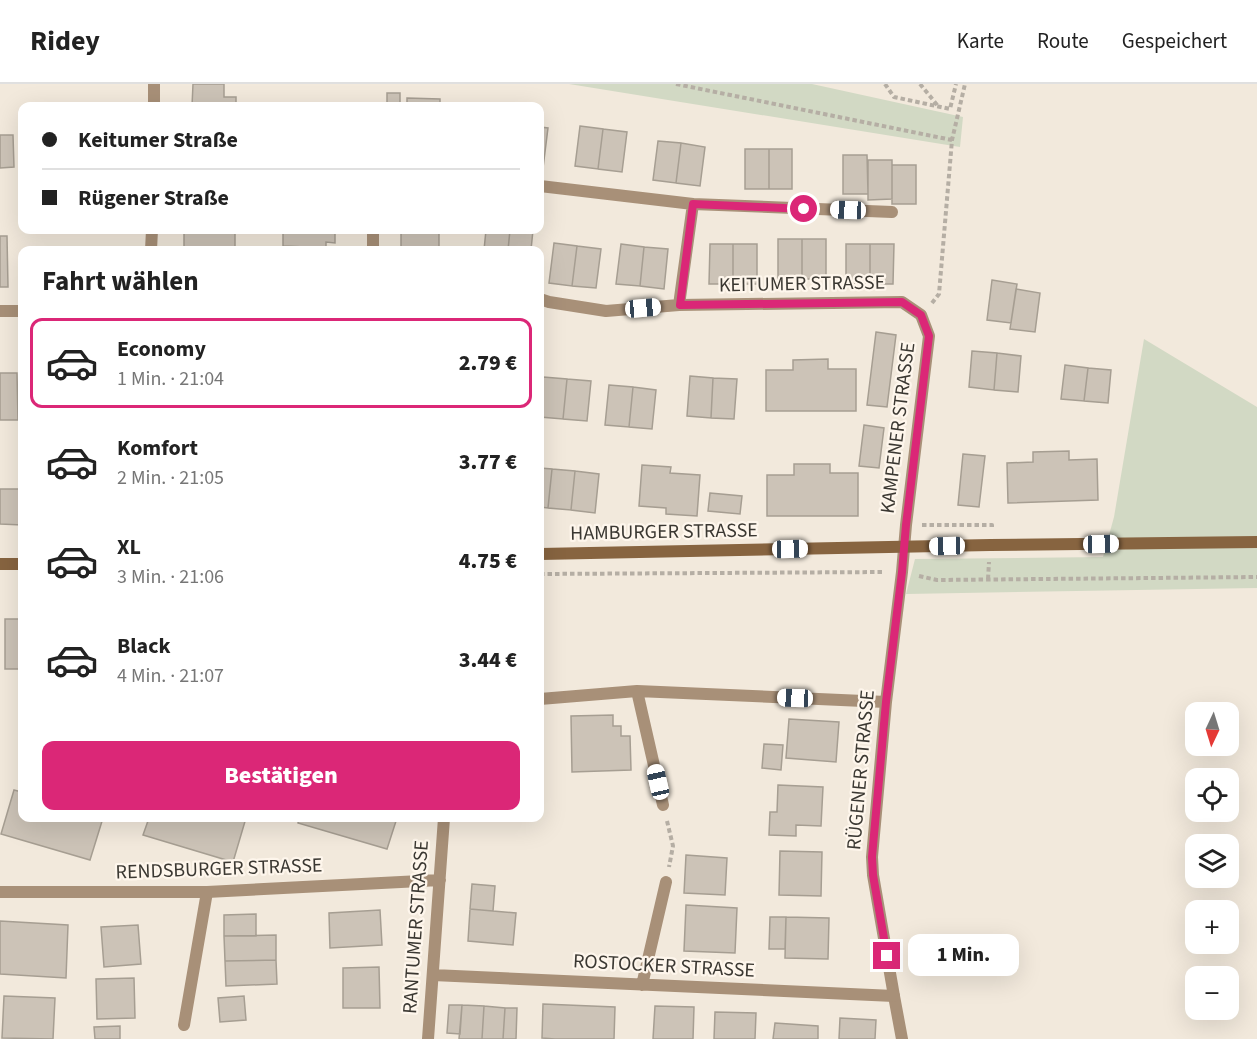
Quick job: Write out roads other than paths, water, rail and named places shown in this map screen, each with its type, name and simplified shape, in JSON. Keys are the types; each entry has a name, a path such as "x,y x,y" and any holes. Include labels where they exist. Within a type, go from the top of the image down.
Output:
{"street":[{"path":"154,84 154,102"},
{"path":"544,186 693,204 892,212"},
{"path":"680,305 693,204"},
{"name":"KEITUMER STRASSE","path":"544,300 606,311 680,305 902,302 921,315"},
{"path":"0,311 18,311"},
{"name":"KAMPENER STRASSE","path":"903,547 929,336 921,315"},
{"name":"HAMBURGER STRASSE","path":"544,554 1257,542"},
{"name":"RÜGENER STRASSE","path":"902,1039 873,875 872,857 903,547"},
{"path":"0,564 18,564"},
{"path":"544,699 637,691 886,702"},
{"path":"637,691 663,805"},
{"name":"RANTUMER STRASSE","path":"428,1039 444,822"},
{"name":"RENDSBURGER STRASSE","path":"0,892 207,892 440,880"},
{"path":"642,985 666,882"},
{"path":"184,1025 207,892"},
{"name":"ROSTOCKER STRASSE","path":"433,975 894,996"}]}
